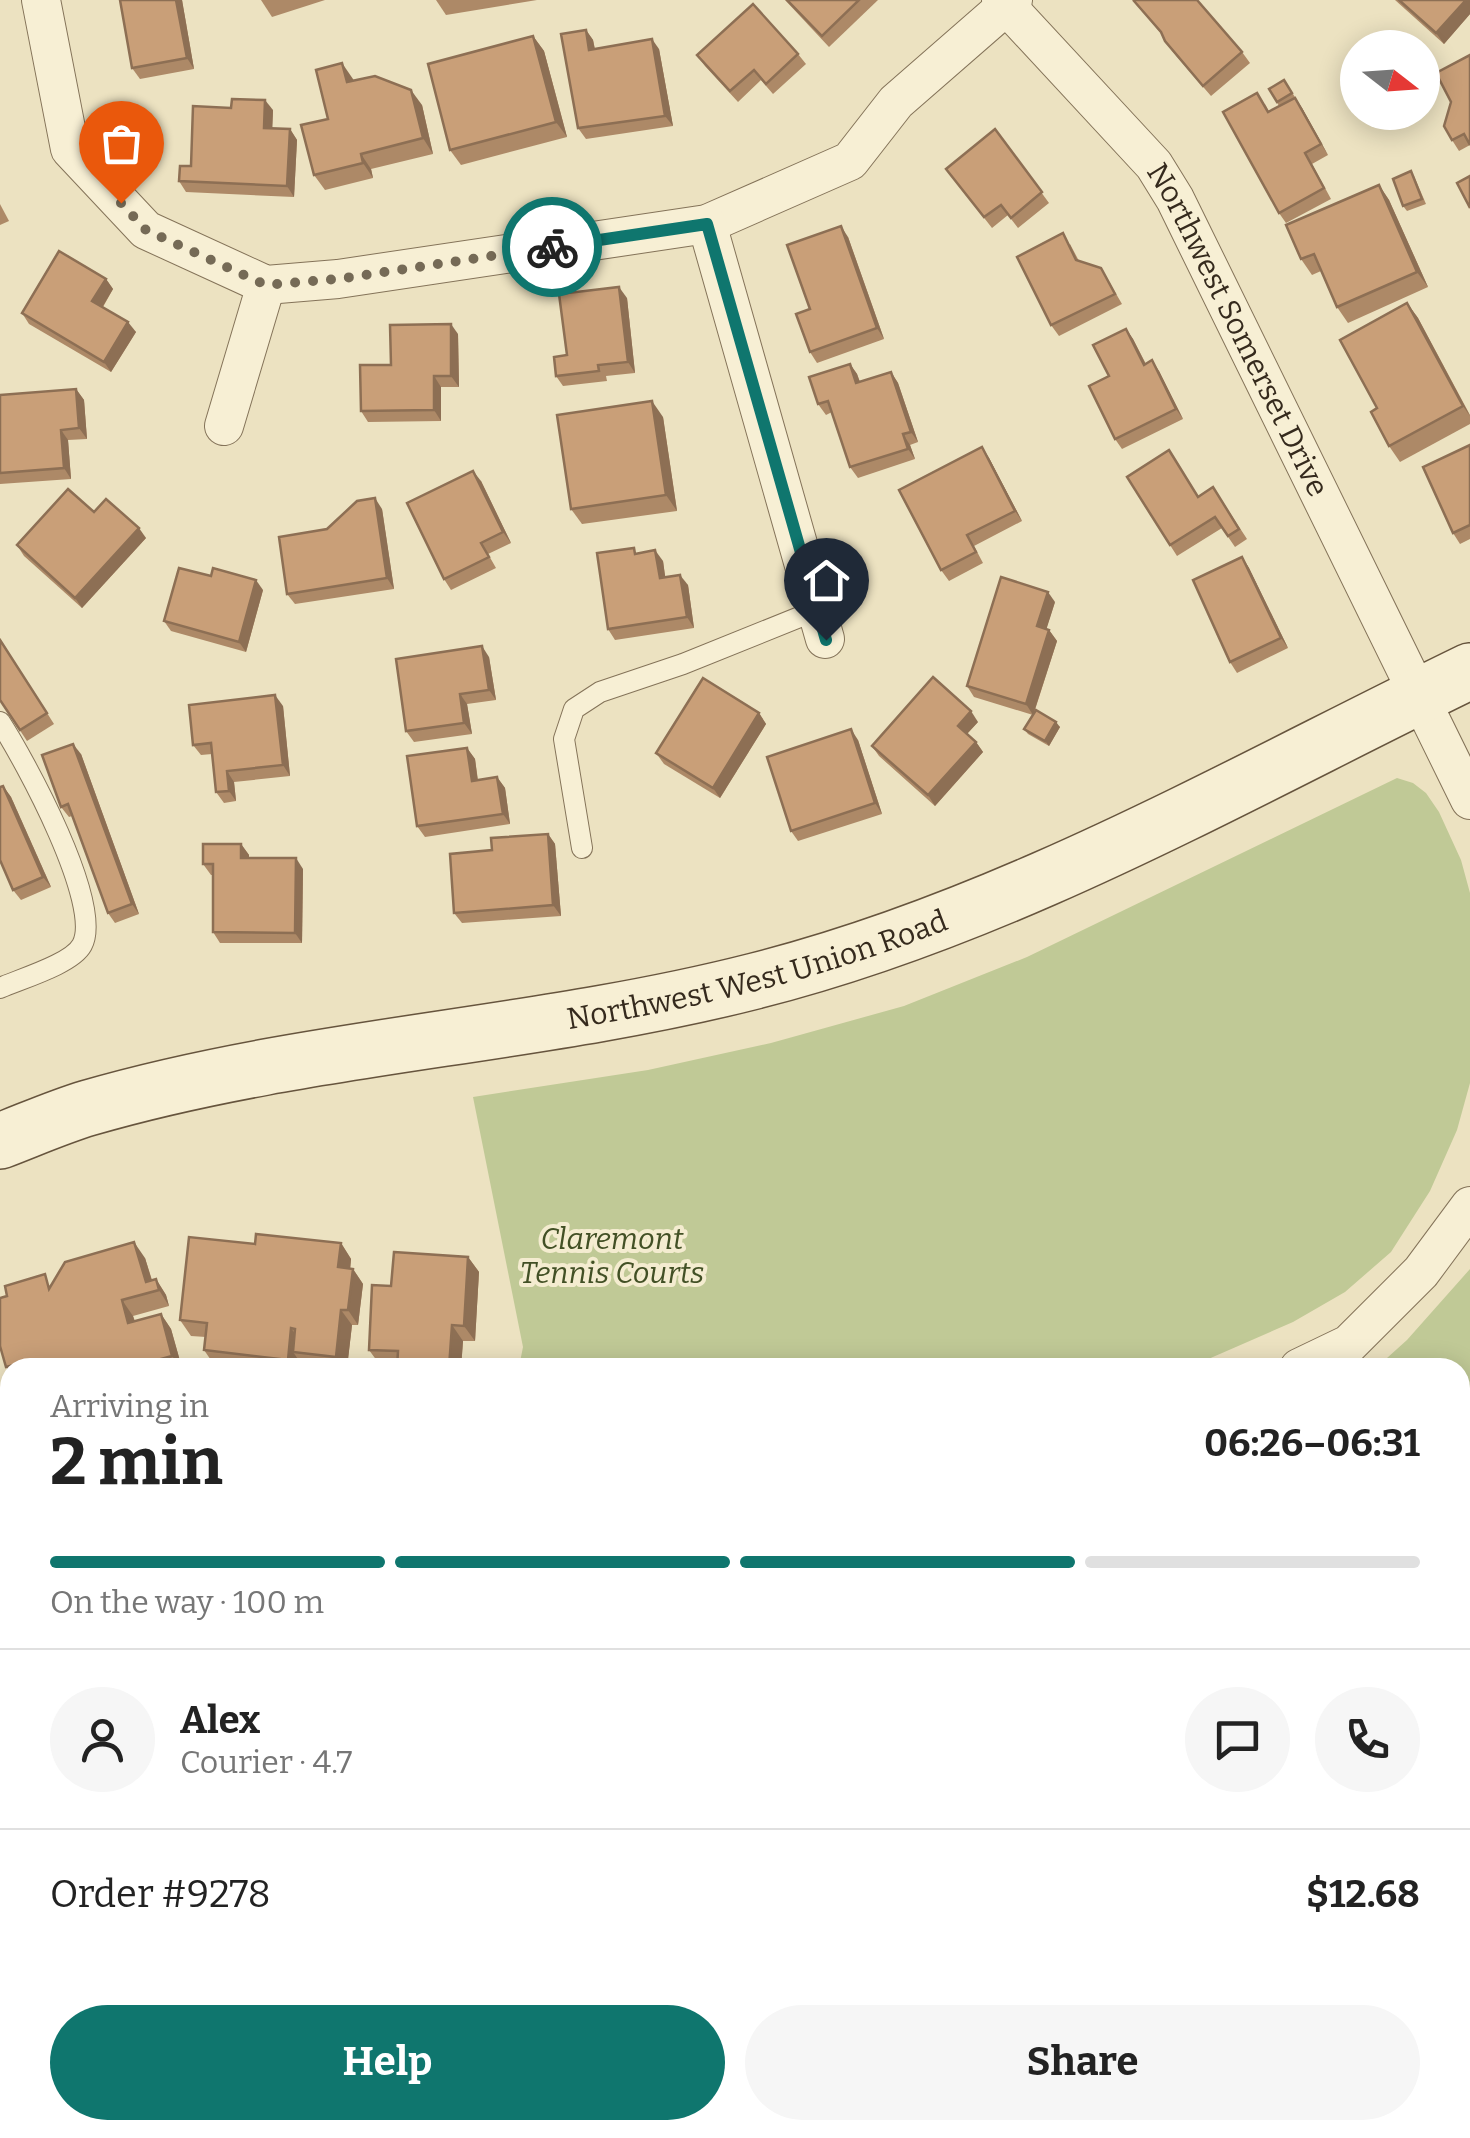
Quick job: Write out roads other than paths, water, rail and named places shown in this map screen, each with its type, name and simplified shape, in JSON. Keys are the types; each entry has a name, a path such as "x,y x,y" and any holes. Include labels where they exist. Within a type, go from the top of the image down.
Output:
{"main road":[{"name":"Northwest West Union Road","path":"0,1141 85,1109 193,1082 650,1005 757,981 996,901 1104,852 1470,671"}],"street":[{"path":"41,0 70,149 146,230 266,285 338,279 707,224 850,161 896,102 1007,2"},
{"name":"Northwest Somerset Drive","path":"1007,2 1154,166 1175,199 1470,800"},
{"path":"707,224 821,625"},
{"path":"224,426 266,285"},
{"path":"1320,1358 1349,1344 1422,1272 1470,1206"}],"lane":[{"path":"582,848 564,739 574,709 600,692 821,625"},
{"path":"0,722 33,774 84,899 86,925 82,944 70,958 0,988"}],"park label":[{"name":"Claremont Tennis Courts","path":"612,1256"}]}
